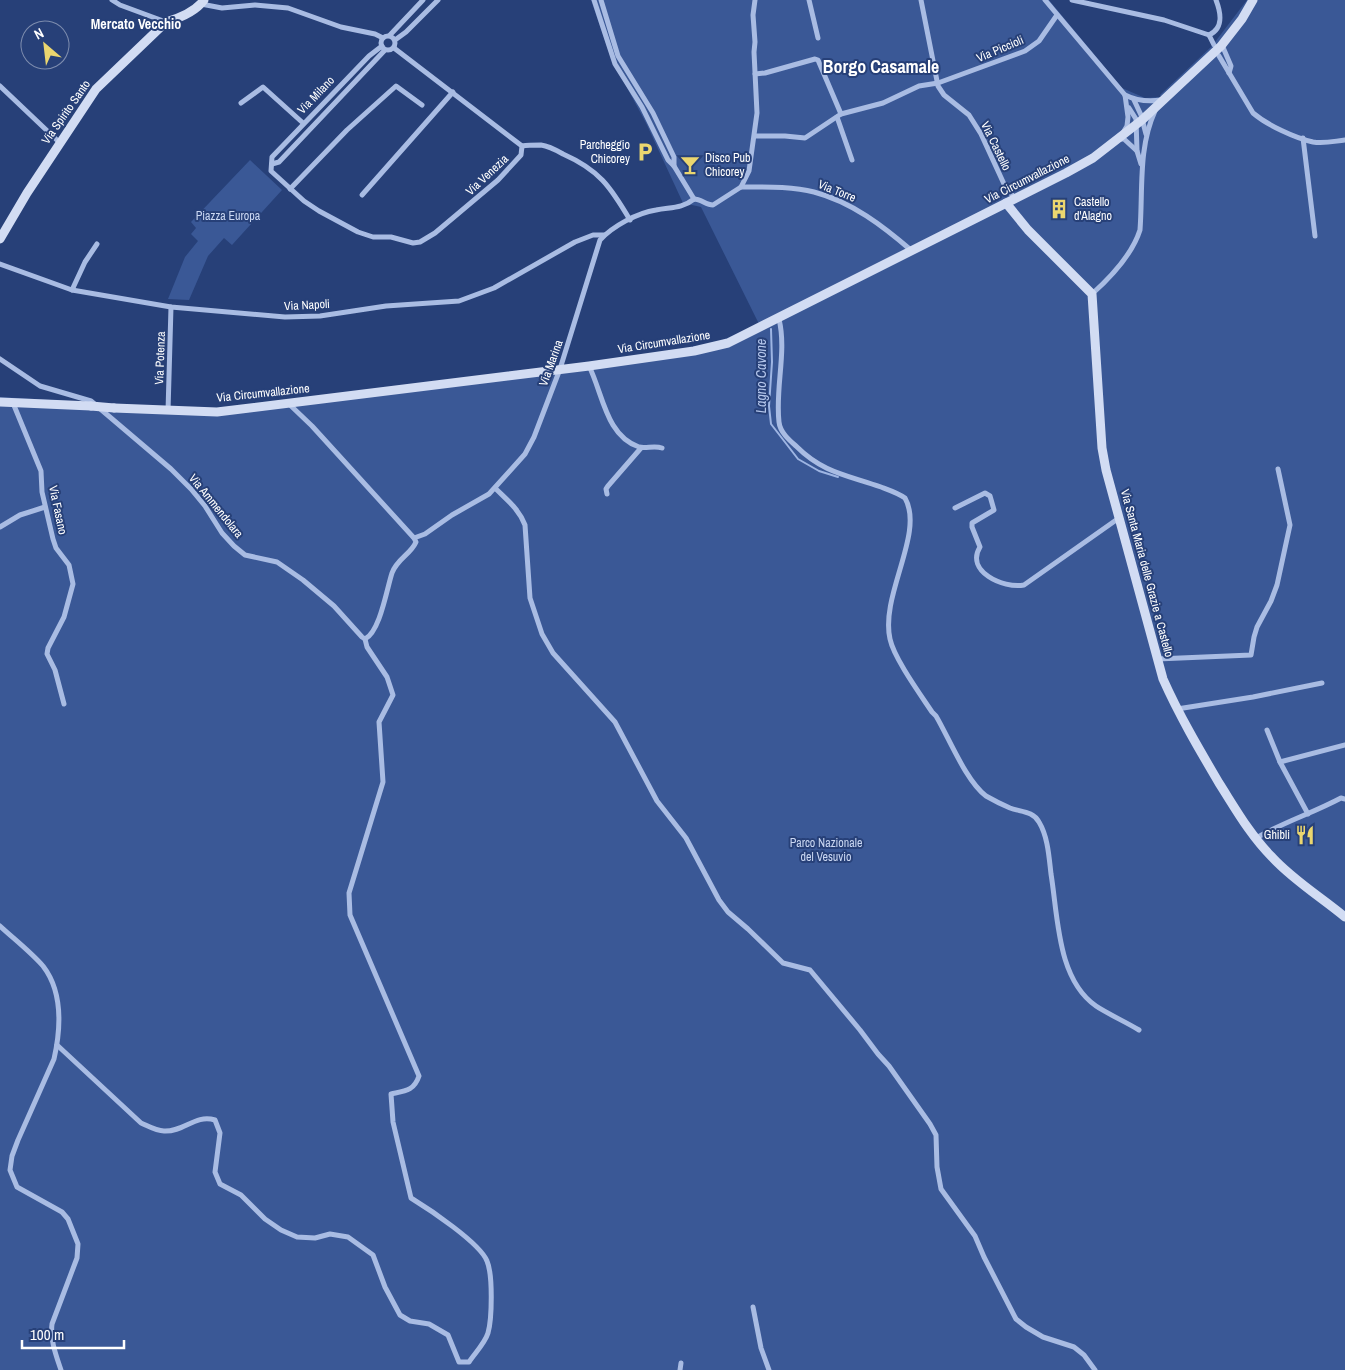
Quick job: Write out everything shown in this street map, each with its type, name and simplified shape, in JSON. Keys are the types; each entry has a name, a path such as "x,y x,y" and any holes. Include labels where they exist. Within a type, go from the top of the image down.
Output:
{"main road":[{"name":"Via Circumvallazione","path":"0,402 217,412 589,366 718,347 775,321 1080,166 1139,122 1218,45 1242,19 1253,0"},
{"name":"Via Spirito Santo","path":"0,239 27,193 96,89 166,22 180,18 202,2"},
{"path":"1011,201 1028,230 1092,294"},
{"name":"Via Santa Maria delle Grazie a Castello","path":"1092,294 1102,448 1106,470 1163,679 1189,733 1231,802 1256,838 1271,857 1289,873 1345,917"}],"street":[{"path":"112,0 120,5 166,22"},
{"path":"202,2 222,8 255,5 288,8 341,27 375,34 383,38 390,36 423,0"},
{"path":"383,38 384,48 390,50 394,48 395,40 406,32 438,0"},
{"path":"594,0 615,64 642,107 668,160 674,166 694,199 699,199 710,205 713,205 741,187 749,171 757,113 753,14 755,0"},
{"path":"601,0 618,56 654,113 674,157 674,166"},
{"path":"809,0 818,38"},
{"path":"921,0 938,83"},
{"path":"1045,0 1125,95 1134,100 1149,102 1164,98"},
{"path":"1072,0 1164,20 1209,35 1218,45 1231,66 1229,73"},
{"path":"1209,35 1214,32 1220,21 1221,12 1216,0"},
{"name":"Via Piccioli","path":"754,136 805,138 839,116 883,103 919,86 938,83 1025,51 1039,41 1057,16"},
{"path":"390,36 395,40"},
{"name":"Via Milano","path":"384,48 279,162 272,164 272,157 303,123 369,56 384,48"},
{"name":"Via Venezia","path":"290,189 319,211 358,232 373,237 391,237 414,243 420,242 435,233 504,174 521,155 522,146 394,48"},
{"path":"1219,56 1253,113 1262,120 1303,138 1323,142 1345,140"},
{"path":"755,74 765,73 813,59 818,60 839,116 852,160"},
{"name":"Via Castello","path":"938,83 944,95 969,115 981,134 1011,201"},
{"path":"0,86 60,143"},
{"path":"272,164 271,172 290,189 347,130 396,86 422,105"},
{"path":"240,103 263,87 303,123"},
{"path":"362,194 453,92"},
{"path":"1125,95 1128,105 1146,134"},
{"path":"1092,294 1132,248 1140,230 1142,168 1146,134 1155,110 1164,98"},
{"path":"1134,100 1139,122 1137,151 1142,168"},
{"path":"1116,141 1127,126 1128,105"},
{"path":"1303,138 1306,177 1315,236"},
{"path":"1116,141 1124,139 1137,151"},
{"path":"522,146 544,146 587,166 607,184 630,220"},
{"name":"Via Torre","path":"741,187 794,189 814,192 860,211 913,251"},
{"name":"Via Napoli","path":"0,264 72,290 172,307 285,317 320,316 386,306 459,301 494,288 575,242 593,235 604,235 630,220 653,210 684,206 694,199"},
{"name":"Via Marina","path":"495,488 525,454 534,437 560,369 596,249 604,235"},
{"path":"72,290 85,262 97,244"},
{"name":"Via Potenza","path":"168,410 172,307"},
{"path":"775,321 781,338 779,424 783,432 803,454 827,470 872,484 905,498 907,502 910,526 909,538 895,582 888,626 890,641 896,654 936,716 957,756 976,784 986,795 1011,808 1034,814 1038,820 1048,850 1060,940 1073,980 1096,1006 1139,1030"},
{"name":"Via Ammendolara","path":"0,359 40,386 91,400 171,469 191,489 205,506 222,533 234,546 245,555 277,562 303,580 334,606 365,638 367,647 387,677 393,695 379,722 382,782 349,893 350,915 419,1076 416,1085 408,1090 391,1094 393,1122 411,1198 429,1209 478,1248 487,1261 491,1316 488,1335 469,1362 459,1362 448,1335 429,1324 410,1321 400,1315 385,1287 373,1255 348,1237 330,1234 315,1238 297,1237 281,1230 265,1219 241,1195 220,1184 215,1172 220,1133 215,1120 206,1117 180,1128 165,1131 154,1129 141,1123 57,1045"},
{"path":"589,366 617,433 625,440 641,448"},
{"name":"Via Fasano","path":"13,402 41,471 45,507 56,548 68,565 73,584 64,617 48,648 47,654 55,670 64,704"},
{"path":"288,404 312,426 416,542 414,547 396,564 386,600 375,628 369,637 365,638"},
{"path":"607,494 608,486 641,448 649,446 662,448"},
{"path":"1157,660 1251,655 1257,627 1277,586 1290,525 1278,469"},
{"path":"414,538 425,534 452,515 475,503 495,488 516,508 525,525 530,598 542,634 553,653 615,722 657,801 686,838 719,900 728,912 783,963 810,970 878,1054 890,1066 936,1135 936,1167 941,1189 975,1236 988,1266 1016,1319 1043,1337 1074,1347 1084,1355 1095,1370"},
{"path":"956,508 985,493 990,496 994,510 972,523 972,528 980,546 976,557 983,574 994,580 1015,586 1024,585 1119,518"},
{"path":"0,527 20,515 45,507"},
{"path":"1177,709 1253,697 1322,683"},
{"path":"1267,730 1280,762 1308,814"},
{"path":"1280,762 1345,745"},
{"path":"1256,838 1341,798 1345,799"},
{"path":"0,926 43,966 57,997 59,1013 57,1045 48,1076 12,1156 10,1170 17,1186 62,1212 68,1220 78,1244 78,1258 52,1324 53,1345 61,1370"},
{"path":"753,1307 761,1348 769,1370"},
{"path":"680,1370 681,1363"}],"green space":[{"name":"Parco Nazionale del Vesuvio","path":"591,0 1049,0 1122,88 1145,98 1161,97 1160,95 1212,46 1247,0 1345,0 1345,1370 0,1370 0,397 225,410 587,364 716,343 759,324 701,207 683,203 646,123 611,58"},
{"name":"Piazza Europa","path":"250,160 282,190 232,245 224,238 208,256 189,300 168,299 185,257 198,241 191,234 196,228 191,222"}],"waterway":[{"name":"Lagno Cavone","path":"771,329 772,362 769,406 771,424 798,459 819,471 838,477"}],"place":[{"name":"Parcheggio Chicorey","path":"645,152"},
{"name":"Disco Pub Chicorey","path":"690,165"},
{"name":"Castello d'Alagno","path":"1059,209"},
{"name":"Ghibli","path":"1305,835"}],"district":[{"name":"Mercato Vecchio","path":"136,24"},
{"name":"Borgo Casamale","path":"881,66"}]}
